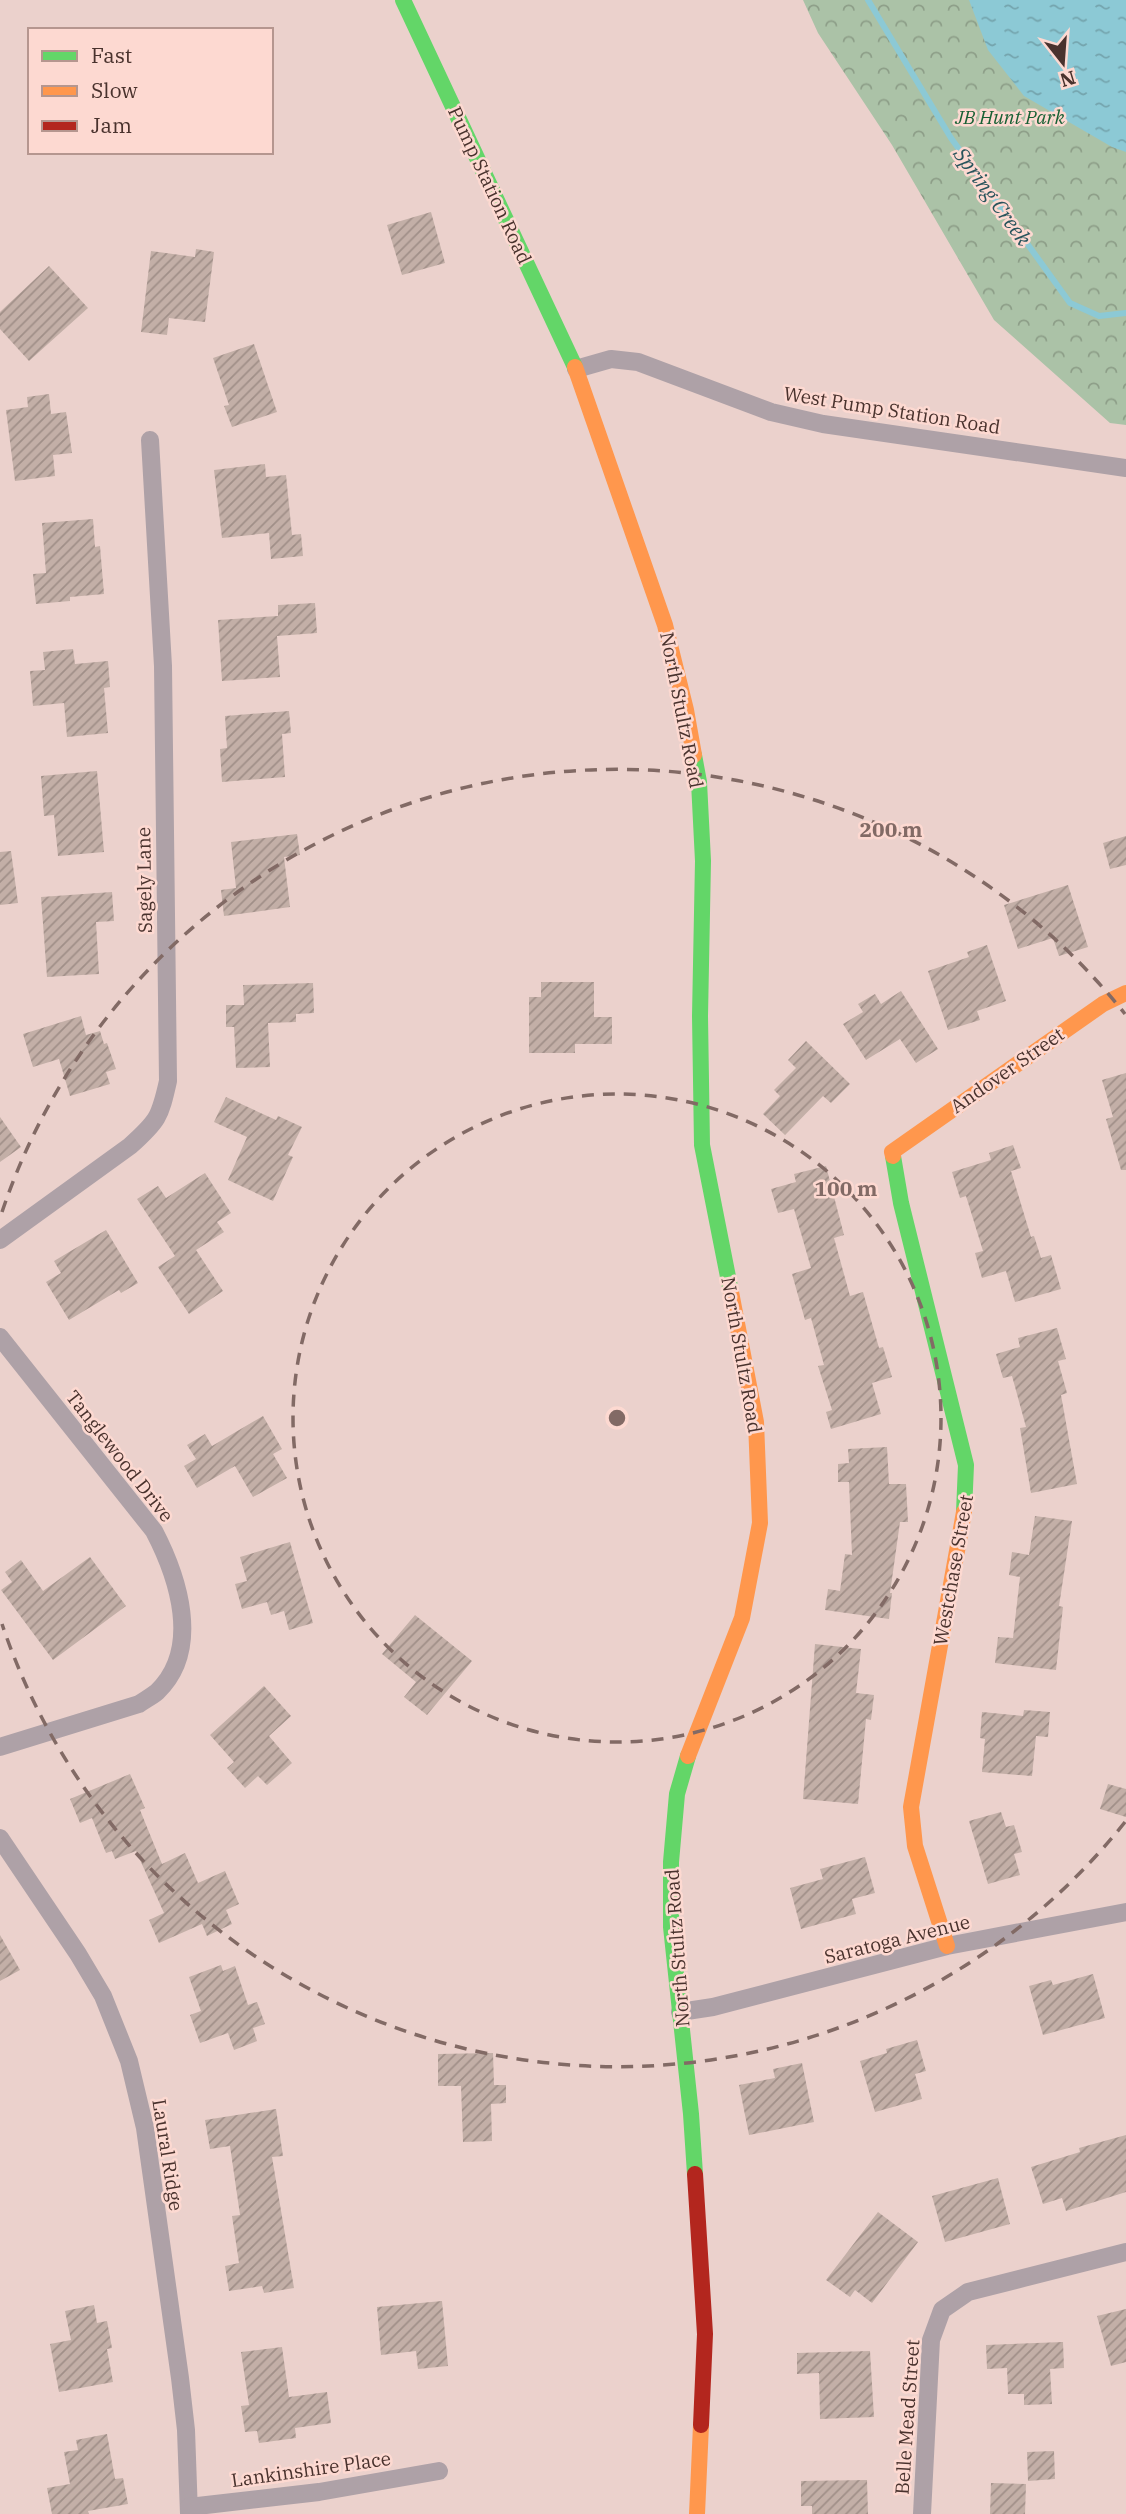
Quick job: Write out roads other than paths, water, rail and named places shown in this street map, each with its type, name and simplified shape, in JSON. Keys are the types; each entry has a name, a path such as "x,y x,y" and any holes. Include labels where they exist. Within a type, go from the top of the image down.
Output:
{"street":[{"name":"Pump Station Road","path":"403,0 576,369"},
{"name":"West Pump Station Road","path":"576,369 611,359 638,362 771,412 824,424 1126,468"},
{"name":"North Stultz Road","path":"576,369 665,625 686,710 699,782 704,943 700,1016 702,1144 745,1359 757,1435 760,1523 742,1618 691,1747 677,1794 671,1862 671,1901 700,2230 705,2334 697,2514"},
{"name":"Sagely Lane","path":"0,1240 147,1130 159,1116 168,1081 163,667 150,440"},
{"name":"Andover Street","path":"892,1152 1103,1004 1126,993"},
{"name":"Westchase Street","path":"892,1152 901,1203 966,1465 966,1502 911,1807 915,1846 947,1946"},
{"name":"Tanglewood Drive","path":"0,1337 154,1531 174,1577 182,1625 176,1661 158,1691 139,1704 0,1747"},
{"name":"Laural Ridge","path":"0,1838 103,1996 130,2061 145,2128 180,2378 186,2430 189,2511"},
{"name":"Saratoga Avenue","path":"680,2012 713,2007 947,1946 1126,1912"},
{"name":"Belle Mead Street","path":"922,2514 931,2340 942,2310 968,2292 1126,2252"},
{"name":"Lankinshire Place","path":"189,2511 439,2471"}],"water":[{"path":"969,0 1126,0 1126,152 1112,147 1024,96 988,50"}],"waterway":[{"name":"Spring Creek","path":"868,0 951,138 1070,303 1099,316 1126,313"}],"park label":[{"name":"JB Hunt Park","path":"1010,117"}]}
